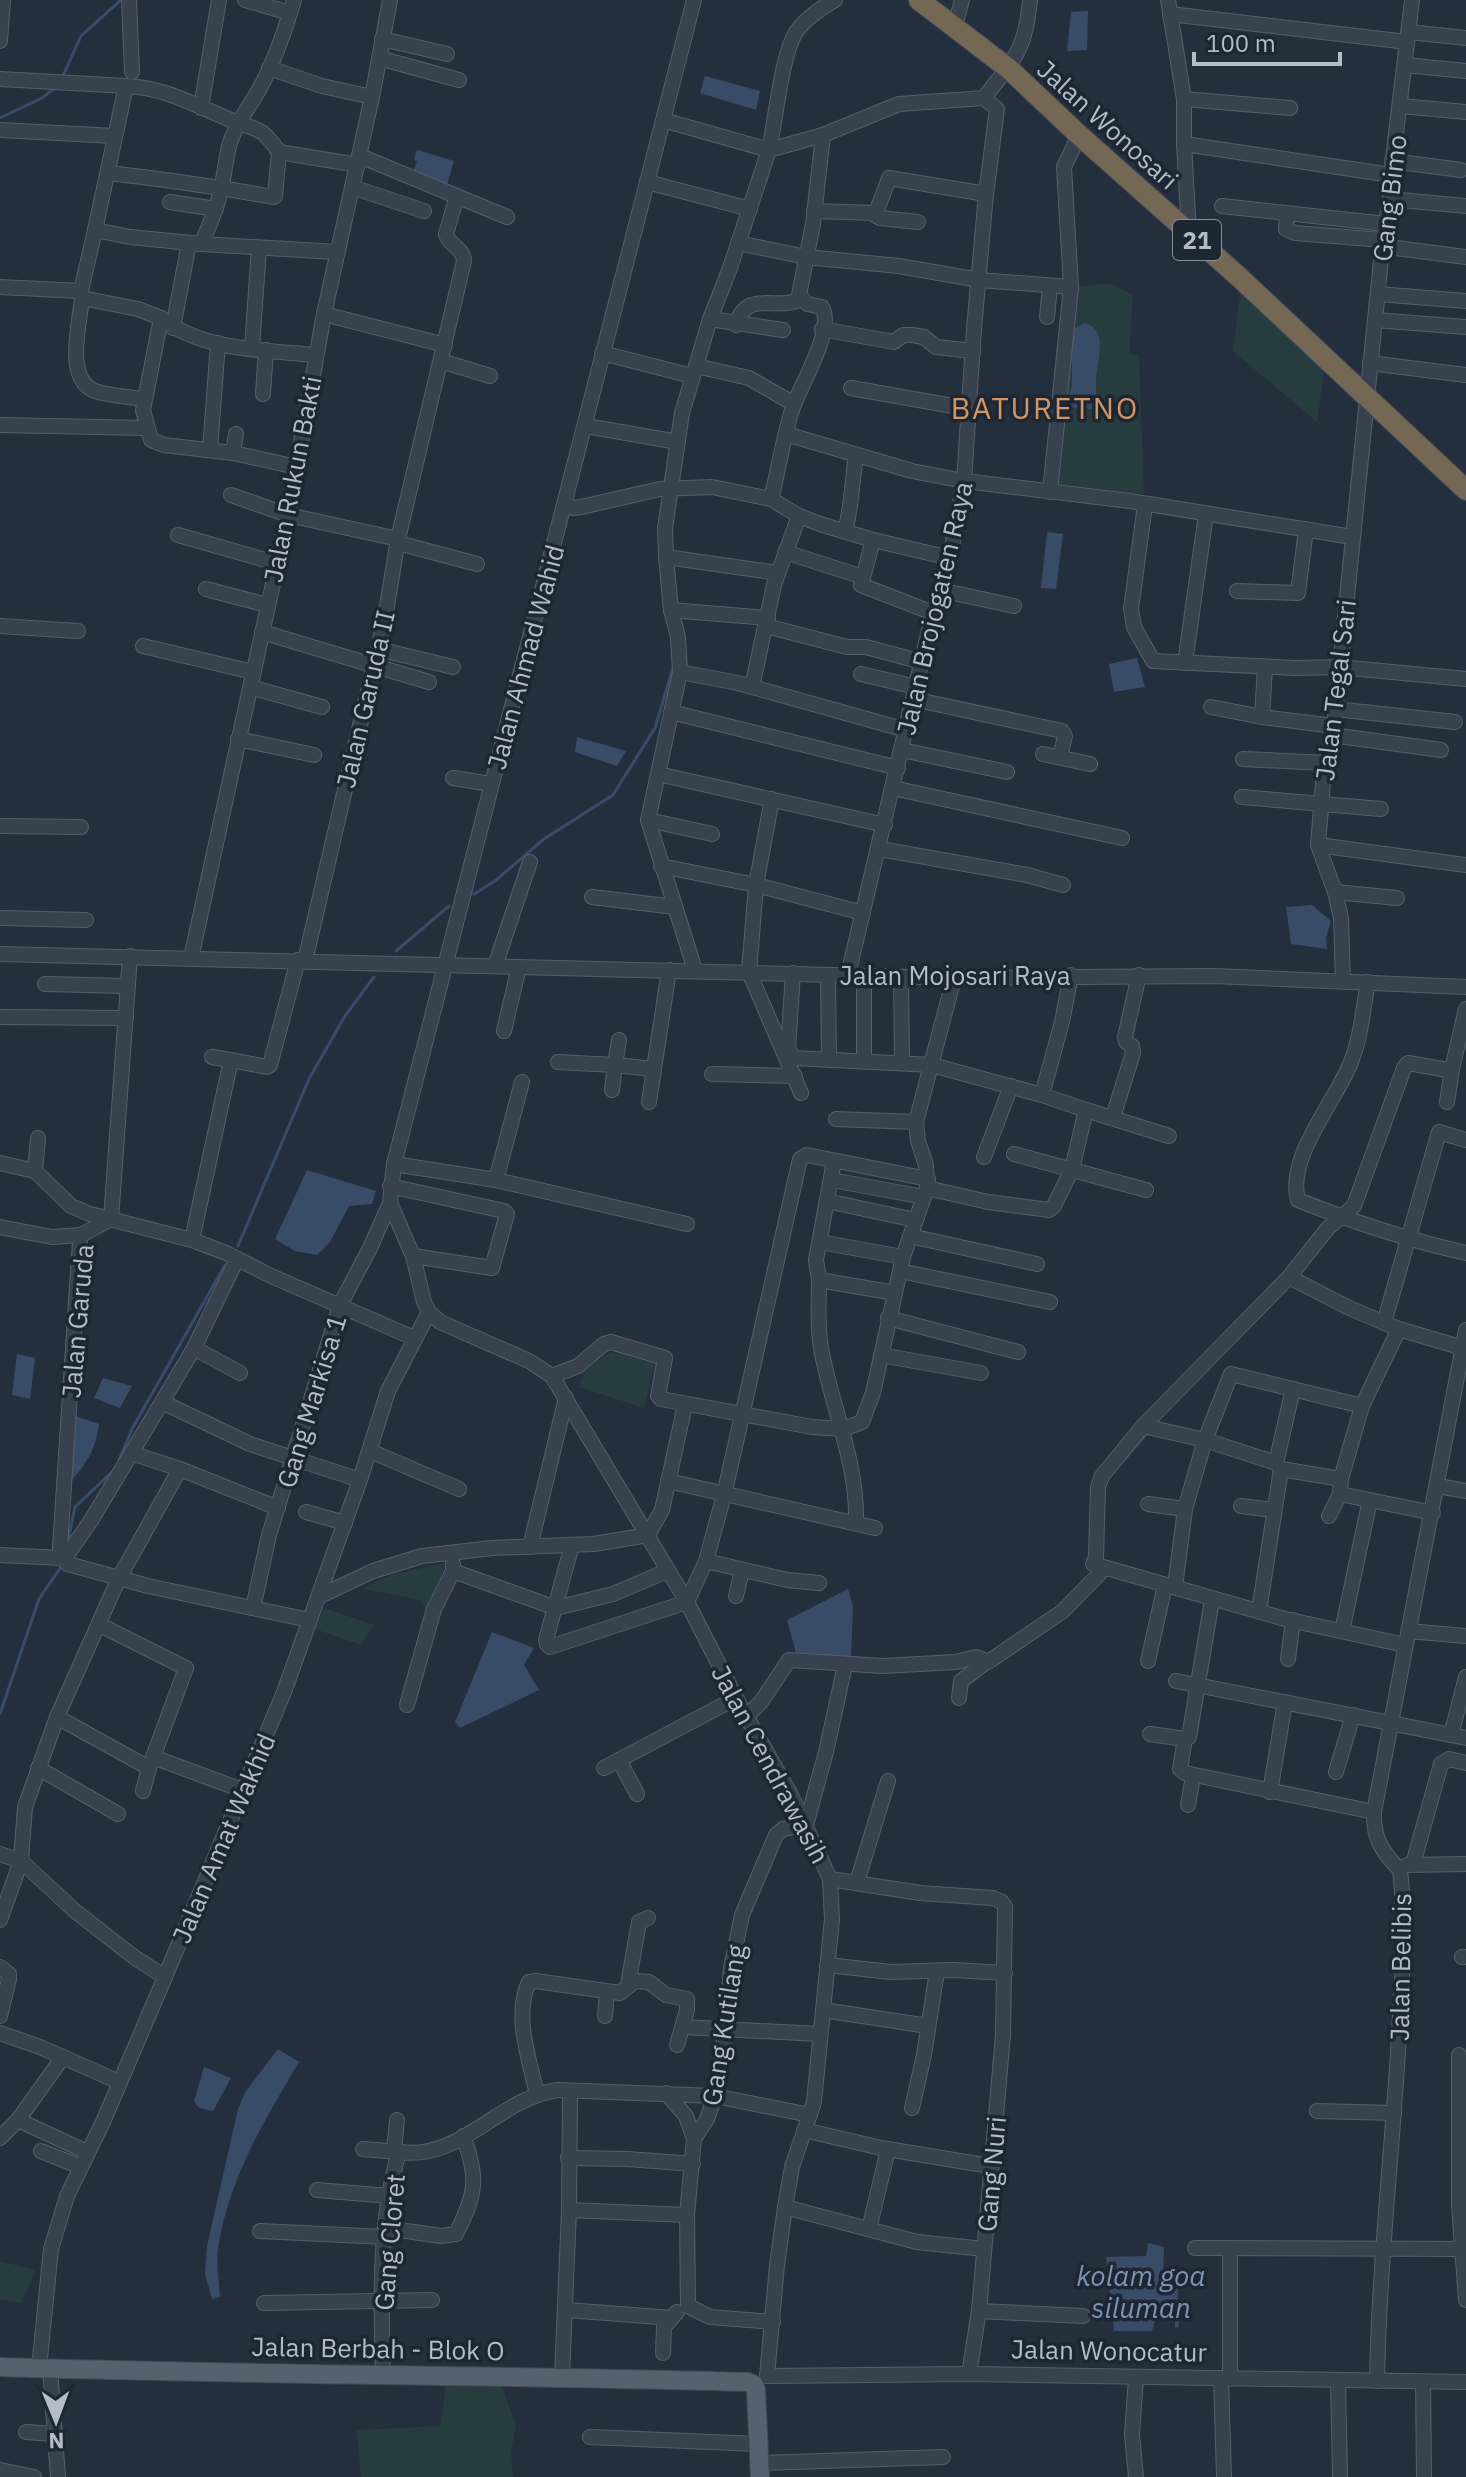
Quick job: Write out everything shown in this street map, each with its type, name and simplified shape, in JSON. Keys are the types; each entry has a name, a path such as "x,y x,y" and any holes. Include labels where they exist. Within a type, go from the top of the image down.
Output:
{"highway":[{"name":"Jalan Wonosari","path":"919,0 1009,69 1239,277 1466,490"}],"main road":[{"name":"Jalan Berbah - Blok O","path":"0,2367 383,2376 760,2380"},
{"path":"760,2380 760,2461"}],"street":[{"path":"0,41 3,0"},
{"path":"129,0 132,72"},
{"path":"201,108 219,0"},
{"path":"245,0 292,6 269,68 230,143 216,209 195,244 167,323 143,410 151,440 164,445 233,453 297,467"},
{"name":"Jalan Rukun Bakti","path":"191,958 288,515 324,314 359,161 390,0"},
{"name":"Jalan Ahmad Wahid","path":"429,1312 413,1256 390,1203 394,1164 694,0"},
{"path":"695,970 648,820 680,672 666,557 668,488 692,370 738,243 797,32 835,0"},
{"path":"955,26 962,0"},
{"path":"663,120 764,149 823,135 899,104 984,98 1009,69 1022,46 1030,0"},
{"name":"Gang Bimo","path":"1367,396 1412,0"},
{"path":"1189,234 1184,99 1169,7 1408,37 1466,38"},
{"path":"382,39 447,54"},
{"path":"379,58 459,80"},
{"path":"1405,65 1466,71"},
{"path":"269,68 322,86 372,97"},
{"path":"0,79 126,86 171,95 266,135 279,152 275,196 108,173"},
{"path":"126,86 81,294 76,357 82,380 95,391 144,399"},
{"name":"Jalan Brojogaten Raya","path":"864,1061 856,976 863,913 933,613 950,558 964,481 986,194 997,109 984,98"},
{"path":"1184,99 1290,108"},
{"path":"1401,106 1466,112"},
{"path":"0,130 115,136"},
{"path":"771,499 794,404 811,371 825,311 822,307 807,304 799,295 823,135"},
{"path":"1050,492 1071,287 1064,167 1079,135"},
{"path":"1184,144 1392,168 1461,170"},
{"path":"279,152 359,161 507,217"},
{"path":"873,214 879,209 889,178 986,194"},
{"path":"647,182 746,208"},
{"path":"352,187 424,211"},
{"name":"Jalan Garuda II","path":"231,1060 270,1065 301,960 378,649 398,541 464,261 463,253 447,239 446,234 457,196"},
{"path":"1390,199 1466,206"},
{"path":"170,202 216,209"},
{"path":"1222,206 1386,224"},
{"path":"814,211 873,214 880,218 918,222"},
{"path":"1287,214 1285,227 1295,233 1383,240 1396,248 1466,257"},
{"path":"95,230 195,244 337,252"},
{"path":"738,243 806,257 899,266 979,280 1071,287"},
{"path":"259,248 259,349 263,394"},
{"path":"1047,317 1050,286"},
{"path":"0,287 81,294 138,309 190,337 316,355"},
{"path":"1378,294 1466,301"},
{"path":"736,325 739,315 749,306 768,301 794,303 800,299"},
{"path":"324,314 445,345"},
{"path":"710,319 783,330"},
{"path":"1375,320 1466,327"},
{"path":"822,329 894,342 903,335 912,335 924,337 936,347 973,351"},
{"path":"210,450 218,343"},
{"path":"602,353 749,378 794,404"},
{"path":"441,361 490,376"},
{"path":"1370,363 1466,375"},
{"path":"851,388 970,409"},
{"name":"Jalan Tegal Sari","path":"1343,981 1341,918 1318,845 1340,667 1367,396"},
{"path":"0,425 146,428"},
{"path":"586,426 675,442"},
{"path":"233,453 236,434"},
{"path":"786,434 912,471 964,481 1352,537"},
{"path":"845,531 852,504 850,492 856,455"},
{"path":"565,505 581,507 668,488 712,487 771,499 799,516 873,540 950,558"},
{"path":"231,495 288,515 398,541 477,564"},
{"path":"1145,505 1134,574 1132,620 1150,659 1158,663 1340,667 1466,679"},
{"path":"1185,663 1206,514"},
{"path":"752,687 778,573 799,516"},
{"path":"1237,591 1298,593 1306,529"},
{"path":"178,535 276,563"},
{"path":"873,540 863,586 933,613"},
{"path":"785,552 863,577"},
{"path":"666,557 778,573"},
{"path":"206,589 267,605"},
{"path":"940,590 1014,606"},
{"path":"671,610 767,622 847,647 866,647 922,662"},
{"path":"0,626 78,631"},
{"path":"262,632 429,682"},
{"path":"143,646 252,680 322,707"},
{"path":"378,649 453,667"},
{"path":"1262,717 1265,667"},
{"path":"680,672 702,674 906,730"},
{"path":"861,674 914,693 1062,731 1065,736 1060,757"},
{"path":"1211,707 1441,750"},
{"path":"1335,709 1455,722"},
{"path":"671,712 898,768"},
{"path":"238,739 314,755"},
{"path":"902,750 1007,772"},
{"path":"1043,754 1090,764"},
{"path":"1243,759 1327,763"},
{"path":"658,774 885,825"},
{"path":"453,778 491,784"},
{"path":"893,788 1122,838"},
{"path":"1242,797 1381,809"},
{"path":"772,799 756,885 749,972 801,1093"},
{"path":"648,820 712,834"},
{"path":"0,826 81,827"},
{"path":"1318,845 1466,865"},
{"path":"880,849 1027,875 1063,885"},
{"path":"495,966 530,862"},
{"path":"661,866 756,885 863,913"},
{"path":"1335,892 1397,898"},
{"path":"592,897 675,907"},
{"path":"0,918 86,920"},
{"path":"0,954 444,965"},
{"name":"Jalan Garuda","path":"65,1561 61,1531 81,1235 111,1219 130,956"},
{"name":"Jalan Mojosari Raya","path":"444,965 954,978 1139,975 1466,987"},
{"path":"504,1031 519,967"},
{"path":"649,1102 669,970"},
{"path":"793,973 790,1055 799,1059 932,1065 1042,1095 1169,1136"},
{"path":"828,975 829,1060"},
{"path":"1042,1095 1071,975"},
{"path":"1113,1117 1133,1053 1125,1037 1139,975"},
{"path":"901,977 902,1063"},
{"path":"552,1376 578,1366 604,1344 616,1343 665,1358 659,1398 812,1427 843,1429 862,1422 901,1264 926,1188 916,1122 954,978"},
{"path":"1368,982 1353,1059 1302,1157 1295,1191 1298,1200 1410,1240 1466,1253"},
{"path":"45,984 128,986"},
{"path":"1447,1102 1466,1009"},
{"path":"0,1017 126,1018"},
{"path":"612,1090 619,1040"},
{"path":"192,1240 231,1060 212,1057"},
{"path":"558,1062 654,1069"},
{"path":"1452,1069 1408,1063 1354,1206 1328,1228 1289,1277 1143,1426 1099,1481 1096,1557 1093,1564 1212,1600 1342,1631 1406,1638 1466,1636"},
{"path":"712,1074 795,1076"},
{"path":"496,1180 522,1082"},
{"path":"984,1157 1011,1086"},
{"path":"572,1545 546,1640 550,1647 687,1602 706,1561 724,1495 800,1159 807,1155 926,1188 988,1202 1049,1210 1054,1206 1072,1169 1086,1110"},
{"path":"836,1119 916,1122"},
{"path":"1384,1323 1439,1132 1466,1140"},
{"path":"35,1171 38,1138"},
{"path":"1014,1154 1146,1190"},
{"path":"834,1161 816,1260 820,1346 843,1429 856,1523"},
{"path":"0,1163 35,1171 71,1206 90,1214 192,1240 414,1338"},
{"path":"394,1164 496,1180 687,1224"},
{"path":"832,1180 926,1188"},
{"path":"390,1186 507,1214 494,1267 413,1256"},
{"path":"827,1201 915,1220"},
{"name":"Gang Markisa 1","path":"253,1608 278,1508 340,1305 390,1203"},
{"path":"1,1229 52,1237 81,1235"},
{"path":"910,1236 1037,1264"},
{"path":"820,1242 1050,1302"},
{"path":"65,1561 194,1348 237,1259"},
{"path":"1289,1277 1384,1323 1463,1348"},
{"path":"819,1280 895,1293"},
{"name":"Jalan Amat Wakhid","path":"58,2477 44,2368 51,2249 67,2196 165,1977 284,1692 320,1596 388,1391 429,1312"},
{"name":"Jalan Cendrawasih","path":"429,1312 440,1322 529,1361 552,1376 687,1602 806,1825 830,1879 832,1919 810,2115 792,2167 777,2265 773,2322 760,2380"},
{"path":"888,1318 1018,1352"},
{"path":"1329,1516 1362,1406 1399,1329"},
{"name":"Jalan Belibis","path":"1377,2381 1378,2308 1394,2113 1406,1867 1378,1843 1373,1826 1374,1812 1406,1638 1438,1486 1458,1410 1466,1330"},
{"path":"194,1348 240,1373"},
{"path":"881,1355 981,1373"},
{"path":"1207,1360 1231,1374 1362,1406"},
{"path":"1148,1661 1170,1586 1185,1509 1205,1440 1231,1374"},
{"path":"1259,1611 1278,1466 1293,1389"},
{"path":"530,1547 566,1398"},
{"path":"162,1402 250,1444 360,1480"},
{"path":"320,1596 373,1571 422,1556 452,1551 572,1545 648,1535 661,1513 685,1405"},
{"path":"1143,1426 1205,1440 1370,1500 1433,1513"},
{"path":"370,1451 459,1489"},
{"path":"131,1453 278,1508"},
{"path":"0,1920 21,1861 25,1807 57,1717 119,1578 180,1469"},
{"path":"668,1481 875,1528"},
{"path":"1438,1486 1466,1491"},
{"path":"1342,1631 1370,1500"},
{"path":"1148,1504 1185,1509"},
{"path":"1241,1506 1273,1510"},
{"path":"306,1512 345,1523"},
{"path":"407,1705 434,1609 453,1571 452,1551"},
{"path":"0,1555 65,1561 119,1578 309,1620"},
{"path":"706,1561 787,1580 819,1583"},
{"path":"959,1698 961,1681 983,1661 1063,1611 1102,1567"},
{"path":"736,1596 742,1570"},
{"path":"453,1571 556,1608 613,1594 667,1571"},
{"path":"1212,1600 1190,1734 1185,1739 1180,1769 1193,1776 1374,1812"},
{"path":"1288,1659 1293,1620"},
{"path":"100,1625 186,1668 143,1791"},
{"path":"747,1716 761,1702 789,1660 883,1666 956,1662 976,1657 983,1661"},
{"path":"806,1825 845,1665"},
{"path":"1176,1681 1458,1736 1466,1677"},
{"path":"604,1768 736,1698"},
{"path":"1270,1792 1285,1702"},
{"path":"1336,1772 1353,1715"},
{"path":"57,1717 151,1763 242,1790"},
{"path":"1150,1734 1185,1739"},
{"path":"1466,1763 1449,1759 1441,1764 1406,1867 1466,1864"},
{"path":"619,1760 637,1794"},
{"path":"38,1768 118,1814"},
{"path":"1188,1805 1193,1776"},
{"path":"830,1879 857,1882 888,1781"},
{"name":"Gang Kutilang","path":"688,2306 687,2215 694,2139 707,2119 715,2096 726,2028 731,1968 742,1915 776,1835 783,1829 806,1825"},
{"path":"0,1854 21,1861 110,1939 165,1977"},
{"name":"Gang Nuri","path":"857,1882 920,1893 999,1900 1005,1907 1003,2035 979,2311 969,2374"},
{"path":"628,1985 639,1922 648,1918"},
{"path":"827,1965 891,1972 1005,1973"},
{"path":"0,1967 9,1974 9,1979 0,2016"},
{"path":"912,2108 937,1971"},
{"path":"537,2095 523,2034 525,1995 529,1982 620,1993 635,1981 649,1982 666,1995 687,1999 677,2045"},
{"path":"605,2016 607,1992"},
{"path":"823,2010 928,2026"},
{"path":"683,2027 820,2034"},
{"path":"0,2033 119,2082"},
{"path":"1459,2055 1463,2075 1461,2249 1466,2300"},
{"path":"0,2138 18,2120 63,2057"},
{"name":"Gang Cloret","path":"383,2376 385,2233 396,2151 412,2154 438,2150 507,2109 550,2091 715,2096 810,2115"},
{"path":"562,2377 570,2091"},
{"path":"666,2093 686,2116 694,2139"},
{"path":"1317,2111 1394,2113"},
{"path":"18,2120 87,2152"},
{"path":"363,2149 396,2151 397,2120"},
{"path":"804,2130 888,2150 990,2166"},
{"path":"260,2231 456,2234 471,2197 475,2175 463,2136"},
{"path":"869,2229 888,2150"},
{"path":"41,2151 81,2167"},
{"path":"568,2158 693,2164"},
{"path":"317,2190 389,2196"},
{"path":"785,2207 917,2242 984,2249"},
{"path":"569,2210 687,2215"},
{"path":"1195,2248 1461,2249"},
{"path":"1224,2477 1230,2248"},
{"path":"264,2303 432,2300"},
{"path":"663,2353 664,2327 688,2306 710,2317 773,2322"},
{"path":"567,2310 672,2318"},
{"path":"979,2311 1083,2316"},
{"name":"Jalan Wonocatur","path":"760,2380 969,2374 1466,2382"},
{"path":"1136,2378 1132,2434 1136,2477"},
{"path":"1338,2380 1340,2477"},
{"path":"1423,2382 1424,2477"},
{"path":"26,2432 54,2434"},
{"path":"590,2437 760,2461 943,2457"},
{"path":"0,2470 34,2477"}],"green space":[{"path":"1242,280 1325,365 1317,422 1233,351"},
{"path":"1111,284 1133,295 1129,354 1139,355 1144,494 1053,484 1075,288"},
{"path":"611,1352 655,1363 644,1408 579,1387 585,1370"},
{"path":"447,1562 428,1608 420,1600 364,1589 393,1575"},
{"path":"324,1608 374,1625 361,1645 315,1629"},
{"path":"0,2261 35,2270 22,2303 0,2299"},
{"path":"446,2386 502,2386 516,2426 511,2452 513,2477 361,2477 357,2430 440,2426"}],"water":[{"path":"1088,11 1087,50 1067,51 1071,12"},
{"path":"705,76 760,91 756,110 700,93"},
{"path":"417,150 454,161 447,185 413,171"},
{"path":"1085,323 1097,333 1100,348 1096,384 1099,407 1090,409 1069,407 1067,403 1072,385 1072,329"},
{"path":"1047,532 1063,534 1056,589 1041,588"},
{"path":"1137,658 1145,687 1114,692 1109,664"},
{"path":"577,737 626,751 617,766 575,752"},
{"path":"1312,905 1331,921 1326,937 1327,949 1291,944 1286,907"},
{"path":"307,1170 376,1191 372,1204 349,1206 330,1242 317,1255 295,1251 275,1239"},
{"path":"17,1354 35,1358 30,1399 12,1395"},
{"path":"103,1378 132,1386 120,1408 94,1398"},
{"path":"75,1416 99,1424 89,1456 69,1483"},
{"path":"848,1589 853,1606 851,1659 796,1653 787,1620"},
{"path":"492,1632 534,1648 524,1665 539,1690 460,1728 455,1722"},
{"path":"278,2049 299,2062 261,2128 230,2198 218,2248 220,2297 212,2299 205,2274 207,2246 238,2109 246,2091"},
{"path":"204,2067 231,2078 213,2111 199,2108 194,2101"},
{"name":"kolam goa siluman","path":"1148,2243 1164,2247 1163,2272 1177,2272 1179,2327 1175,2328 1175,2317 1156,2317 1152,2331 1114,2331 1106,2257 1146,2256"}],"waterway":[{"path":"62,78 81,36 121,0"},
{"path":"0,118 42,98 56,87"},
{"path":"474,894 495,881 544,839 613,795 655,728 673,668"},
{"path":"396,951 449,906"},
{"path":"238,1246 309,1079 345,1016 374,977"},
{"path":"119,1460 132,1429 225,1265"},
{"path":"1116,1469 1148,1432"},
{"path":"68,1541 75,1507 114,1470"},
{"path":"0,1714 39,1599 63,1564"}],"district":[{"name":"BATURETNO","path":"1045,407"}]}
